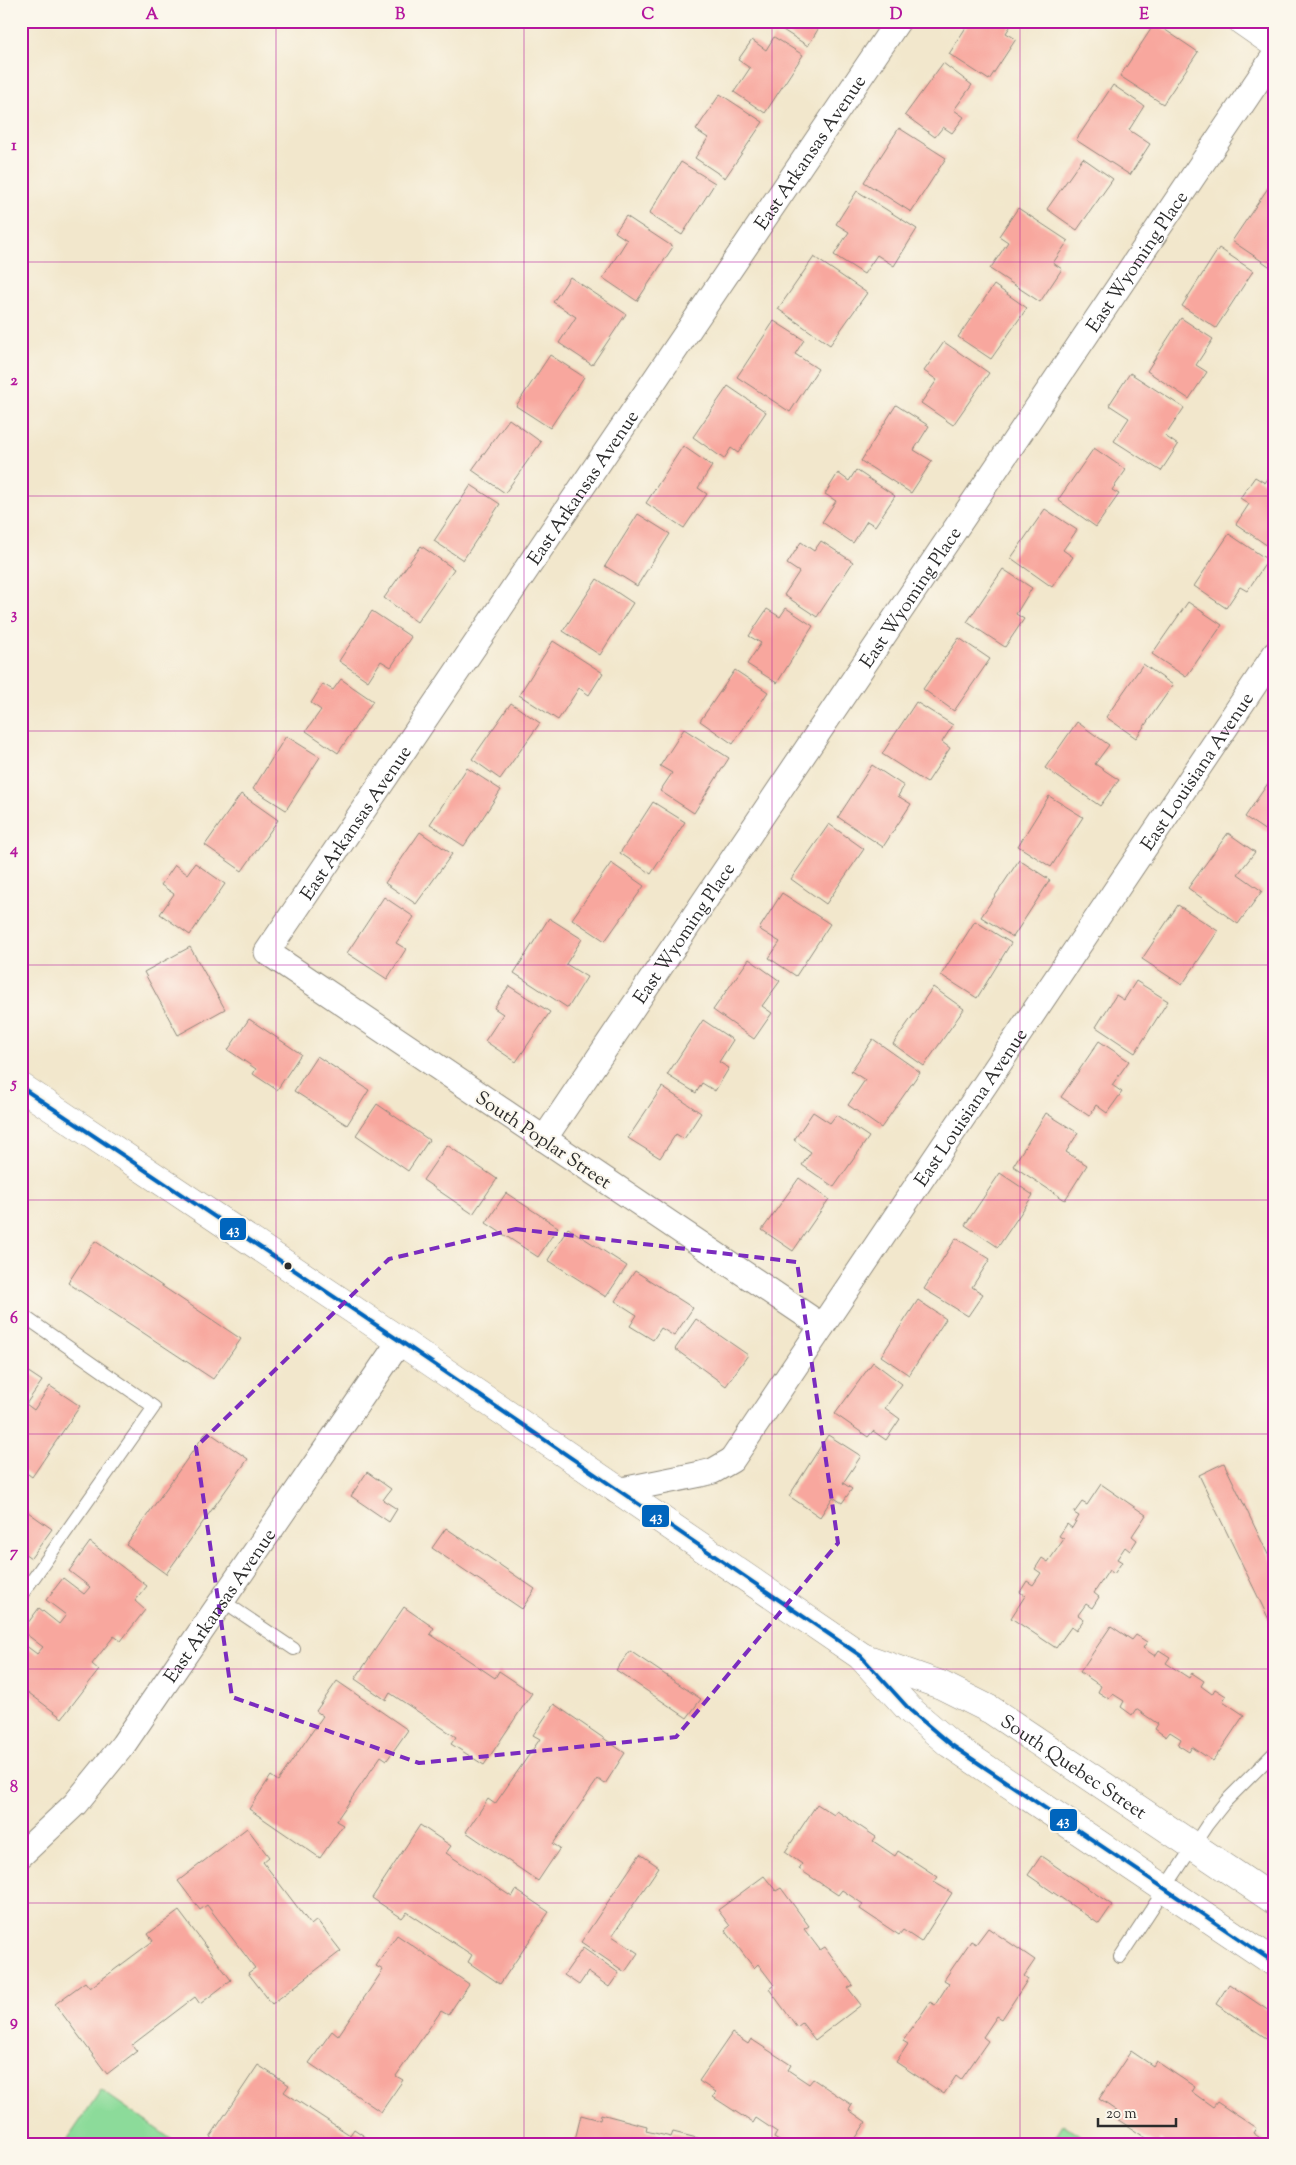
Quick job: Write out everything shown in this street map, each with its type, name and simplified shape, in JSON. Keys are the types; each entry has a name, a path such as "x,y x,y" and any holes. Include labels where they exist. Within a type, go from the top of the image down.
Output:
{"main road":[{"path":"1242,21 1275,44"},
{"name":"South Quebec Street","path":"21,1087 400,1341 861,1656 910,1710 950,1744 1275,1963"},
{"name":"South Quebec Street","path":"861,1656 941,1685 981,1704 1018,1727 1275,1902"}],"street":[{"name":"East Arkansas Avenue","path":"267,952 898,21"},
{"name":"East Wyoming Place","path":"544,1139 1275,55"},
{"name":"East Louisiana Avenue","path":"617,1491 713,1471 732,1460 1275,654"},
{"name":"South Poplar Street","path":"267,952 822,1326"},
{"name":"East Arkansas Avenue","path":"21,1855 61,1818 103,1771 145,1715 400,1341"}],"lane":[{"path":"21,1314 154,1407 21,1596"},
{"path":"223,1601 294,1649"},
{"path":"1120,1957 1164,1888 1219,1810 1275,1752"}],"highlighted area":[{"path":"516,1229 797,1262 838,1543 676,1737 419,1763 232,1697 196,1447 389,1259"}],"green space":[{"path":"101,2090 178,2144 65,2143"},
{"path":"1063,2124 1093,2144 1050,2144"}],"building":[{"path":"777,21 823,21 808,46 775,25"},
{"path":"970,21 1014,21 1006,33 1016,39 989,80 949,54"},
{"path":"1155,23 1198,52 1163,104 1120,76"},
{"path":"774,37 803,55 765,113 734,92 750,68 738,60 752,40 766,50"},
{"path":"943,63 972,85 954,110 964,117 952,133 943,127 935,137 905,115"},
{"path":"1113,85 1144,106 1129,130 1150,144 1130,175 1076,140"},
{"path":"720,94 763,122 725,178 695,158 708,138 696,130"},
{"path":"899,128 946,158 911,212 864,182"},
{"path":"1083,158 1113,179 1077,230 1047,209"},
{"path":"681,162 715,183 682,235 649,214"},
{"path":"1268,188 1275,193 1275,270 1232,241"},
{"path":"857,191 917,229 894,266 877,255 864,274 834,255 849,232 836,224"},
{"path":"1018,208 1068,241 1053,263 1062,269 1040,302 990,269 1008,242 999,236"},
{"path":"626,216 673,247 637,301 603,278 627,240 615,232"},
{"path":"1219,248 1253,271 1216,328 1182,306"},
{"path":"814,257 867,293 830,345 778,309"},
{"path":"570,277 626,314 592,365 559,343 576,317 553,302"},
{"path":"994,285 1027,308 991,359 958,337"},
{"path":"1181,318 1213,339 1196,365 1207,372 1189,399 1147,371"},
{"path":"774,321 804,340 795,354 818,369 790,412 737,377"},
{"path":"944,342 989,373 953,425 921,403 937,380 924,371"},
{"path":"550,355 584,377 550,428 516,406"},
{"path":"1130,373 1184,408 1165,436 1178,445 1161,471 1114,441 1129,418 1109,405"},
{"path":"728,386 766,412 738,453 731,448 724,459 693,437"},
{"path":"896,405 929,426 914,450 932,461 911,493 861,461"},
{"path":"509,419 541,442 505,493 472,470"},
{"path":"683,446 712,466 698,488 707,494 684,528 646,503"},
{"path":"1094,448 1126,470 1112,490 1119,494 1096,527 1058,500"},
{"path":"856,470 895,496 875,526 867,521 853,543 822,522 836,501 825,494 838,473 849,481"},
{"path":"1272,473 1275,475 1275,535 1268,546 1236,524 1249,504 1240,498 1255,477 1265,483"},
{"path":"471,485 500,504 463,560 434,541"},
{"path":"1045,509 1077,530 1063,550 1073,557 1052,587 1011,558"},
{"path":"638,514 670,534 637,586 605,566"},
{"path":"1229,534 1268,560 1247,591 1240,587 1226,608 1194,586"},
{"path":"821,541 853,562 817,617 784,595 799,572 787,564 801,542 814,551"},
{"path":"421,546 454,569 417,622 384,598"},
{"path":"1003,569 1032,588 1016,614 1024,619 1005,647 967,622"},
{"path":"597,579 633,603 600,655 563,631"},
{"path":"1188,602 1222,625 1186,677 1152,654"},
{"path":"786,608 813,626 777,683 747,664 761,643 749,636 767,609 780,617"},
{"path":"372,611 411,637 391,667 381,661 368,681 339,661"},
{"path":"959,638 990,659 954,711 923,689"},
{"path":"553,641 603,673 589,695 579,688 558,720 519,695"},
{"path":"1143,664 1173,685 1136,738 1106,717"},
{"path":"735,670 768,692 733,744 700,721"},
{"path":"341,679 373,701 338,753 306,731 321,710 311,703 323,684 333,690"},
{"path":"916,702 953,725 942,742 950,748 927,783 882,754"},
{"path":"511,703 540,723 500,779 472,759"},
{"path":"1077,722 1109,745 1095,764 1119,780 1100,806 1045,768"},
{"path":"684,729 729,758 694,813 660,791 672,773 660,766"},
{"path":"286,736 320,757 286,810 253,789"},
{"path":"872,765 904,786 898,796 911,804 883,847 838,817"},
{"path":"467,768 501,790 464,846 430,824"},
{"path":"1275,773 1275,837 1245,817"},
{"path":"241,794 278,820 242,871 205,845"},
{"path":"1049,796 1083,817 1051,867 1018,846"},
{"path":"653,802 685,822 651,874 620,853"},
{"path":"829,824 864,849 826,904 791,879"},
{"path":"420,832 452,854 416,904 385,883"},
{"path":"1228,833 1255,852 1238,874 1262,891 1238,924 1188,888"},
{"path":"1019,860 1050,880 1013,937 981,917"},
{"path":"195,863 225,884 190,935 160,914 174,894 161,885 175,865 187,874"},
{"path":"611,863 644,886 605,941 572,919"},
{"path":"782,893 830,924 796,976 769,958 780,942 759,929"},
{"path":"384,897 414,917 396,943 406,949 387,979 347,953"},
{"path":"1178,905 1218,931 1182,985 1142,959"},
{"path":"549,918 582,939 566,964 587,977 568,1008 514,973"},
{"path":"975,921 1011,943 977,998 941,975"},
{"path":"190,947 225,1009 178,1035 144,972"},
{"path":"749,959 780,981 762,1006 772,1013 754,1039 713,1010"},
{"path":"1136,981 1168,1001 1135,1053 1096,1027 1116,995 1124,1000"},
{"path":"509,986 550,1012 516,1062 485,1041 503,1014 494,1008"},
{"path":"933,987 964,1009 924,1066 893,1044"},
{"path":"249,1019 301,1054 277,1090 253,1074 256,1069 228,1050"},
{"path":"703,1020 733,1040 719,1062 729,1068 715,1091 702,1083 696,1093 667,1075"},
{"path":"873,1039 920,1072 881,1128 848,1105 865,1080 851,1071"},
{"path":"1099,1041 1129,1061 1112,1085 1122,1092 1107,1113 1096,1105 1089,1116 1061,1097"},
{"path":"317,1056 369,1090 347,1125 294,1091"},
{"path":"662,1087 701,1113 684,1139 676,1134 660,1158 628,1138"},
{"path":"377,1104 429,1140 408,1171 356,1135"},
{"path":"813,1112 830,1123 836,1115 869,1137 834,1187 802,1165 811,1152 794,1140"},
{"path":"1046,1113 1078,1133 1066,1152 1087,1165 1065,1200 1013,1166"},
{"path":"447,1145 497,1179 473,1214 423,1180"},
{"path":"1000,1173 1033,1195 998,1247 965,1225"},
{"path":"799,1178 829,1199 793,1251 762,1230"},
{"path":"506,1193 558,1227 538,1257 486,1223"},
{"path":"568,1228 627,1266 606,1297 548,1260"},
{"path":"956,1238 990,1259 972,1287 983,1294 968,1316 924,1289"},
{"path":"95,1241 241,1339 213,1379 68,1283"},
{"path":"635,1271 693,1308 674,1336 661,1328 653,1340 630,1326 637,1315 615,1301"},
{"path":"918,1300 946,1319 909,1375 881,1356"},
{"path":"696,1319 748,1355 726,1386 675,1349"},
{"path":"873,1362 902,1384 885,1408 900,1419 886,1440 873,1431 868,1437 835,1414"},
{"path":"21,1367 42,1381 26,1404 34,1410 50,1386 80,1406 32,1477 21,1469"},
{"path":"207,1431 248,1459 166,1574 126,1545"},
{"path":"828,1435 861,1456 843,1483 852,1489 842,1503 833,1497 820,1517 789,1496"},
{"path":"1224,1463 1275,1569 1275,1632 1199,1475"},
{"path":"367,1472 391,1489 383,1500 397,1509 389,1522 351,1496"},
{"path":"1101,1484 1146,1515 1132,1536 1137,1540 1130,1551 1125,1547 1117,1559 1122,1562 1114,1574 1109,1570 1094,1593 1099,1597 1092,1608 1086,1604 1078,1615 1084,1619 1076,1631 1071,1627 1056,1648 1011,1618 1025,1596 1020,1592 1027,1581 1033,1585 1041,1573 1035,1569 1042,1558 1048,1562 1064,1539 1059,1536 1067,1524 1072,1528 1079,1516 1074,1513 1082,1502 1087,1505"},
{"path":"21,1507 52,1529 31,1558 21,1551"},
{"path":"446,1528 535,1589 522,1609 432,1548"},
{"path":"90,1542 147,1586 135,1601 145,1610 121,1641 114,1636 92,1664 99,1670 62,1718 21,1687 21,1642 37,1654 43,1647 22,1631 39,1608 59,1624 66,1615 46,1600 63,1578 84,1594 90,1587 69,1571"},
{"path":"404,1607 434,1628 430,1634 495,1678 499,1671 532,1693 484,1765 451,1744 456,1737 390,1693 386,1700 355,1679"},
{"path":"1111,1626 1132,1640 1136,1635 1147,1642 1143,1648 1155,1656 1159,1650 1170,1657 1166,1663 1189,1678 1192,1673 1204,1681 1201,1686 1212,1694 1215,1689 1226,1696 1223,1701 1244,1715 1213,1761 1192,1747 1189,1752 1178,1745 1181,1739 1170,1732 1166,1737 1155,1729 1158,1724 1136,1709 1132,1715 1121,1707 1124,1701 1113,1694 1109,1699 1098,1692 1101,1686 1080,1672"},
{"path":"630,1651 701,1699 687,1718 616,1670"},
{"path":"337,1681 408,1730 387,1760 381,1756 336,1821 343,1825 320,1858 249,1809 271,1776 278,1781 323,1716 316,1711"},
{"path":"554,1704 625,1753 605,1784 598,1779 553,1844 560,1848 538,1881 466,1832 488,1799 495,1804 540,1739 533,1735"},
{"path":"817,1804 834,1815 837,1811 876,1837 873,1841 895,1856 898,1851 938,1877 934,1882 952,1893 921,1942 903,1930 899,1935 860,1909 863,1904 842,1890 838,1895 799,1869 802,1864 785,1852"},
{"path":"420,1825 451,1846 446,1853 512,1897 516,1890 549,1912 500,1984 468,1962 472,1955 407,1912 402,1918 372,1898"},
{"path":"247,1828 269,1857 263,1862 311,1925 317,1920 341,1951 272,2004 248,1973 255,1968 207,1905 200,1910 178,1881"},
{"path":"640,1854 659,1867 612,1936 638,1953 625,1972 581,1942"},
{"path":"1041,1856 1112,1905 1099,1924 1028,1875"},
{"path":"764,1876 776,1891 781,1888 809,1926 804,1929 820,1950 825,1947 853,1985 848,1988 861,2005 815,2040 802,2023 797,2027 769,1989 774,1985 758,1964 754,1968 725,1930 730,1926 718,1910"},
{"path":"179,1911 231,1980 200,2004 195,1997 132,2045 137,2051 107,2074 55,2004 85,1982 90,1988 153,1941 148,1934"},
{"path":"988,1928 1035,1960 1024,1976 1028,1979 1002,2019 997,2016 983,2037 988,2041 961,2080 956,2076 944,2094 896,2062 908,2044 903,2041 930,2002 935,2005 949,1983 944,1980 971,1941 976,1944"},
{"path":"397,1935 469,1984 448,2015 441,2011 396,2076 403,2080 381,2112 309,2063 332,2031 338,2036 383,1970 376,1966"},
{"path":"583,1948 619,1973 609,1987 588,1972 579,1985 564,1975"},
{"path":"1229,1984 1275,2015 1275,2044 1216,2004"},
{"path":"732,2033 748,2044 751,2039 791,2065 788,2070 809,2084 813,2079 852,2105 849,2110 866,2122 852,2144 784,2144 774,2138 777,2132 756,2118 753,2123 713,2097 716,2092 699,2081"},
{"path":"1131,2051 1153,2066 1156,2061 1195,2087 1192,2092 1213,2107 1217,2102 1256,2128 1253,2133 1269,2144 1165,2144 1160,2140 1158,2144 1155,2144 1117,2119 1121,2114 1099,2099"},
{"path":"258,2065 289,2085 284,2092 350,2135 354,2129 376,2144 220,2144 210,2137"},
{"path":"601,2114 647,2126 646,2131 671,2137 673,2132 721,2144 574,2144 581,2115 600,2120"},
{"path":"21,2126 28,2135 21,2140"}],"transit line":[{"name":"43","path":"21,1087 400,1341 861,1656 910,1710 950,1744 1275,1963"}]}
